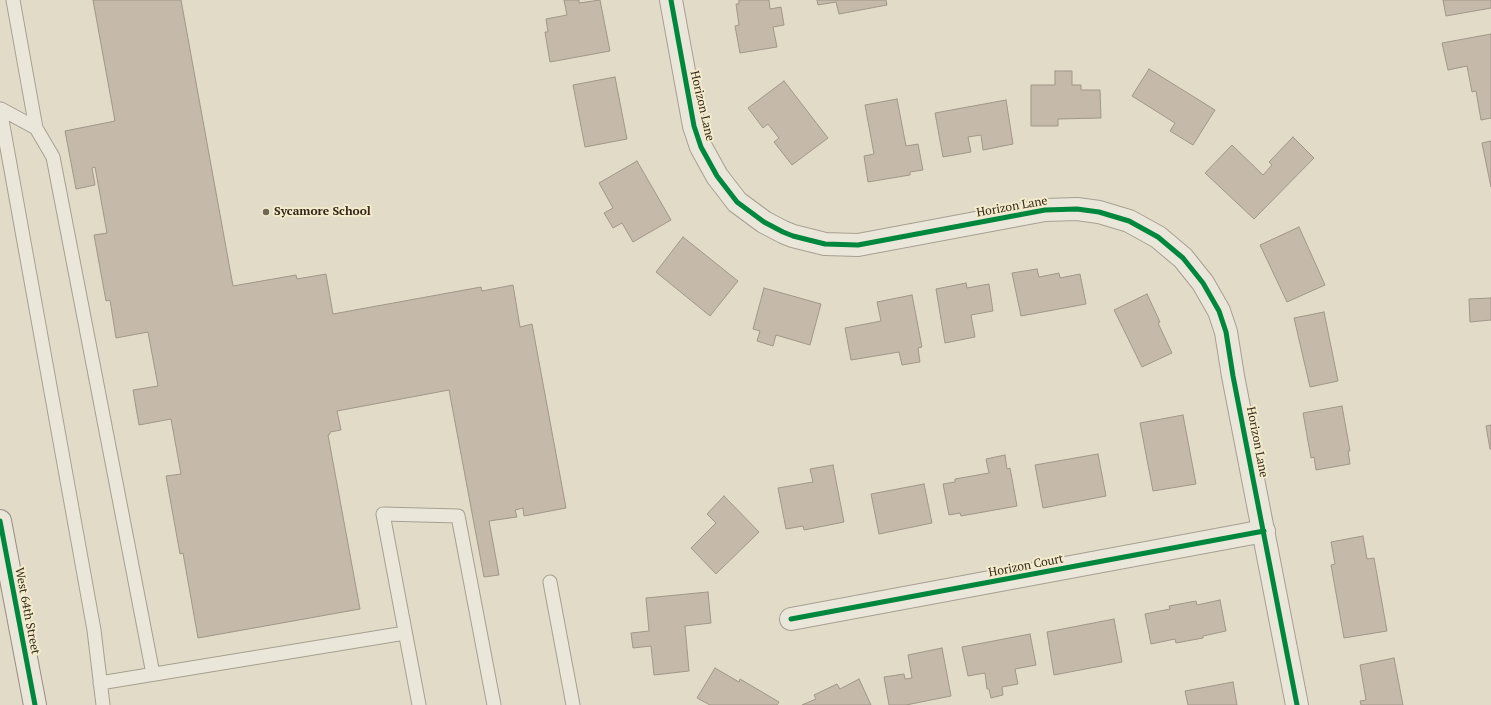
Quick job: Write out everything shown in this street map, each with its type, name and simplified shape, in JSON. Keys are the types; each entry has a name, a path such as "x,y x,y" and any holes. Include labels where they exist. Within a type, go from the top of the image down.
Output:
{"street":[{"name":"Horizon Lane","path":"671,0 694,126 701,147 717,176 737,202 764,222 783,232 825,244 858,245 1045,210 1077,209 1099,212 1129,221 1158,236 1183,258 1203,283 1219,311 1226,332 1233,376 1297,705"},
{"name":"West 64th Street","path":"0,521 35,705"},
{"name":"Horizon Court","path":"791,619 1264,531"}],"lane":[{"path":"13,0 36,128 52,157 153,674"},
{"path":"0,109 36,128"},
{"path":"0,109 94,630 103,705"},
{"path":"419,705 383,514 458,516 494,705"},
{"path":"550,582 573,705"},
{"path":"100,683 405,633"}],"building":[{"path":"93,0 181,0 233,286 296,275 297,279 326,274 333,314 481,287 482,291 513,285 520,327 532,324 566,508 524,516 523,508 515,510 517,517 489,521 499,575 484,577 449,390 337,411 341,430 330,432 328,435 360,609 198,638 183,553 180,554 166,476 181,474 171,419 139,425 133,390 158,386 148,332 116,338 110,300 106,301 94,235 107,233 95,167 92,168 95,185 76,189 65,131 115,121"},
{"path":"564,0 579,0 579,3 600,0 610,51 550,62 545,32 548,32 546,19 567,15"},
{"path":"739,0 769,0 770,9 781,7 784,25 773,27 777,47 740,53 735,26 739,25 736,4 739,4"},
{"path":"817,0 886,0 887,5 839,14 836,2 818,5"},
{"path":"1443,0 1491,0 1491,8 1446,16"},
{"path":"1491,34 1491,118 1481,120 1476,91 1472,92 1467,66 1448,70 1442,43"},
{"path":"1149,69 1215,110 1193,145 1170,131 1175,123 1132,96"},
{"path":"1055,71 1072,71 1072,85 1081,85 1081,90 1100,90 1101,118 1058,119 1058,126 1031,126 1031,85 1055,85"},
{"path":"615,77 627,139 585,147 573,85"},
{"path":"784,81 828,138 792,165 774,142 779,138 768,124 763,128 748,108"},
{"path":"897,99 906,146 918,144 923,170 910,172 910,175 868,182 864,156 874,154 865,105"},
{"path":"1006,100 1013,144 983,150 981,135 968,137 971,152 943,157 935,113"},
{"path":"1293,137 1314,158 1254,219 1205,173 1232,145 1263,175 1272,165 1269,162"},
{"path":"1491,141 1491,187 1482,143"},
{"path":"637,161 671,220 633,242 622,223 613,228 604,213 613,208 599,183"},
{"path":"1299,227 1325,285 1287,302 1260,245"},
{"path":"683,237 738,281 710,316 656,272"},
{"path":"1037,269 1039,277 1059,273 1060,278 1080,274 1086,304 1021,316 1012,273"},
{"path":"966,283 967,288 989,284 993,311 971,315 975,337 945,343 936,289"},
{"path":"764,288 821,304 810,345 776,335 773,346 757,341 760,331 753,329"},
{"path":"1147,294 1172,353 1142,367 1114,310"},
{"path":"912,295 922,347 918,348 920,362 902,365 899,352 851,360 845,328 881,321 877,302"},
{"path":"1491,298 1491,320 1470,322 1469,299"},
{"path":"1324,312 1338,381 1310,387 1294,318"},
{"path":"1342,406 1350,451 1348,451 1350,464 1316,470 1314,457 1311,458 1303,413"},
{"path":"1183,415 1196,484 1153,491 1140,423"},
{"path":"1491,425 1491,449 1490,449 1486,426"},
{"path":"1098,454 1106,496 1043,508 1035,465"},
{"path":"1005,455 1007,469 1010,468 1017,506 961,516 960,513 949,515 943,484 955,482 955,479 989,473 986,459"},
{"path":"833,465 844,522 804,530 803,526 786,529 778,488 813,482 810,469"},
{"path":"924,484 932,523 879,534 871,494"},
{"path":"724,496 759,532 716,574 691,548 716,523 707,514"},
{"path":"1363,536 1367,559 1374,558 1387,631 1344,638 1331,565 1335,564 1331,542"},
{"path":"708,592 711,623 685,626 689,671 654,675 651,646 633,648 631,633 649,631 646,598"},
{"path":"1220,600 1226,631 1203,636 1203,638 1176,643 1175,639 1151,644 1145,614 1170,609 1169,606 1196,601 1197,605"},
{"path":"1114,619 1122,662 1054,675 1047,632"},
{"path":"1030,634 1036,665 1015,669 1018,684 1002,687 1003,695 991,698 989,689 987,689 985,673 968,676 962,647"},
{"path":"942,648 951,696 906,705 889,705 884,677 904,674 905,679 912,678 908,655"},
{"path":"1394,658 1403,705 1361,705 1360,701 1366,700 1360,665"},
{"path":"715,668 739,682 740,679 779,702 777,705 710,705 697,698"},
{"path":"859,679 871,705 802,705 816,699 814,695 837,684 840,689"},
{"path":"1233,682 1237,705 1188,705 1185,691"}],"cycle path":[{"path":"671,0 694,126 701,147 717,176 737,202 764,222 783,232 825,244 858,245 1045,210 1077,209 1099,212 1129,221 1158,237 1183,258 1203,283 1219,311 1226,332 1233,376 1297,705"},
{"path":"0,521 35,705"},
{"path":"791,619 1264,531"}],"place":[{"name":"Sycamore School","path":"266,212"}]}
